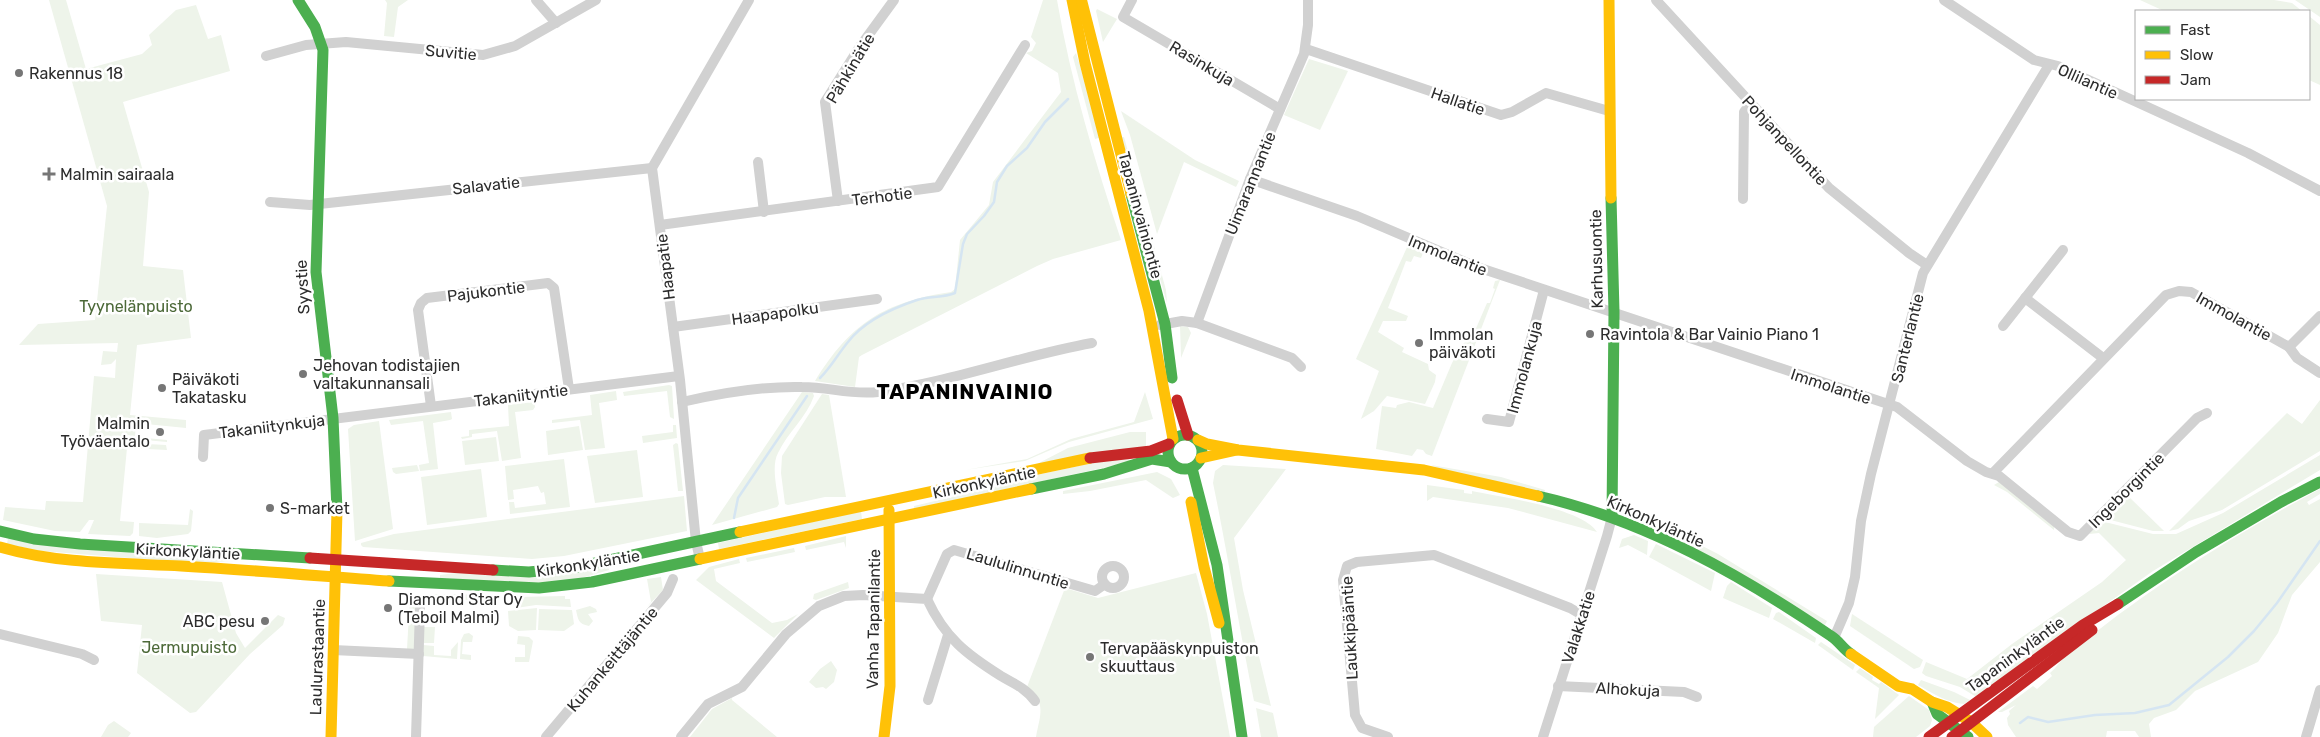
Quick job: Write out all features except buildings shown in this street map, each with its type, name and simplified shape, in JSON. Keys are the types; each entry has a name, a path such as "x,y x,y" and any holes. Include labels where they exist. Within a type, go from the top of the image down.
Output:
{"main road":[{"name":"Syystie","path":"298,0 315,27 322,44 324,68 316,272 334,418 336,578"},
{"name":"Tapaninvainiontie","path":"1072,0 1085,63 1153,326 1171,441"},
{"name":"Tapaninvainiontie","path":"1082,0 1095,59 1165,324 1173,384 1181,418 1193,437"},
{"name":"Karhusuontie","path":"1609,0 1609,111 1614,312 1612,517"},
{"path":"1180,435 1193,437 1202,451 1201,458 1188,468 1170,462 1167,451 1171,441 1180,435"},
{"name":"Kirkonkyläntie","path":"1193,437 1206,444 1238,450 1393,468 1436,479 1448,477 1526,493 1612,517 1677,545 1728,571 1834,638 1841,637 1847,640 1903,679 1912,689 1932,702 1947,706 1972,722 1987,737"},
{"name":"Kirkonkyläntie","path":"0,531 57,542 529,572 577,567 1095,457 1150,451 1171,441"},
{"name":"Kirkonkyläntie","path":"1201,458 1238,450"},
{"name":"Kirkonkyläntie","path":"0,547 31,556 82,561 227,569 336,578 539,588 592,582 1104,474 1152,459 1170,462"},
{"path":"1188,468 1215,611 1227,644 1242,737"},
{"name":"Tapaninkyläntie","path":"1928,737 2076,630 2122,602 2196,552 2281,502 2320,482"},
{"name":"Vanha Tapanilantie","path":"884,737 890,686 891,596 888,501"},
{"name":"Laulurastaantie","path":"331,737 336,578"},
{"name":"Tapaninkyläntie","path":"1960,735 1972,722 2081,639 2122,602"},
{"name":"Kirkonkyläntie","path":"1932,702 1937,714 1960,735"}],"street":[{"path":"536,0 556,23"},
{"name":"Suvitie","path":"266,56 306,46 346,42 484,55 516,46 596,0"},
{"path":"652,168 749,0"},
{"name":"Pähkinätie","path":"838,201 825,102 894,0"},
{"name":"Rasinkuja","path":"1132,0 1123,17 1280,110"},
{"name":"Uimarannantie","path":"1197,323 1250,179 1306,49 1308,0"},
{"name":"Pohjanpellontie","path":"1656,0 1829,188 1909,253 1927,265"},
{"name":"Ollilantie","path":"1944,0 2034,60 2058,66 2248,154 2320,191"},
{"name":"Terhotie","path":"660,225 938,187 1025,45"},
{"name":"Hallatie","path":"1306,49 1501,115 1512,112 1546,93 1609,111"},
{"name":"Santerlantie","path":"1834,638 1849,603 1855,577 1860,521 1922,273 2049,65"},
{"path":"1743,200 1744,112 1751,103"},
{"path":"758,162 764,212"},
{"name":"Salavatie","path":"270,202 310,205 652,168"},
{"name":"Haapatie","path":"652,168 679,376 696,542 700,559"},
{"name":"Immolantie","path":"1250,179 1357,216 1458,260 1897,407 1967,461 1986,472 1993,473 2160,299 2166,295 2179,291 2191,292 2289,347 2320,316"},
{"path":"2003,326 2063,250"},
{"name":"Pajukontie","path":"431,406 418,310 421,303 427,298 500,288 548,283 554,288 569,389"},
{"name":"Immolankuja","path":"1487,419 1509,422 1544,290"},
{"path":"2025,298 2103,358"},
{"name":"Haapapolku","path":"673,327 877,299"},
{"path":"1153,326 1182,321 1197,323 1292,358 1302,366"},
{"path":"682,402 786,386 858,394 878,392 929,383 1092,343"},
{"path":"2289,347 2297,358 2320,373"},
{"name":"Takaniityntie","path":"334,418 679,376"},
{"name":"Ingeborgintie","path":"1993,473 2068,532 2080,536 2197,418 2208,413"},
{"name":"Takaniitynkuja","path":"202,457 204,435 334,418"},
{"name":"Valakkatie","path":"1542,737 1612,517"},
{"name":"Laululinnuntie","path":"927,599 947,554 954,550 1095,591 1105,584"},
{"name":"Laukkipääntie","path":"1388,737 1362,728 1355,716 1344,580 1347,566 1357,562 1424,555 1434,556 1570,608 1582,615"},
{"name":"Kuhankeittäjäntie","path":"546,737 668,594 673,579"},
{"path":"681,737 708,704 742,687 786,634 819,606 844,596 880,594 927,599 948,635 970,656 1026,691 1035,701"},
{"path":"416,737 420,609"},
{"path":"0,634 82,654 94,660"},
{"path":"928,700 948,635"},
{"path":"333,650 418,654"},
{"name":"Alhokuja","path":"1558,686 1684,692 1698,696"},
{"path":"2306,737 2320,690"}],"green space":[{"name":"Tyynelänpuisto","path":"49,0 66,0 86,69 142,54 152,45 149,35 176,10 196,5 208,39 221,35 230,71 123,102 149,192 143,266 183,270 191,338 137,345 130,415 186,420 186,428 136,423 135,437 167,440 167,442 134,439 128,435 128,443 166,445 167,450 127,448 120,521 134,522 133,533 130,536 88,534 94,520 89,520 80,532 55,531 3,520 5,507 45,510 46,501 83,502 94,376 115,378 116,359 111,364 101,365 103,351 117,352 118,343 19,345 38,324 95,320 107,206"},
{"path":"385,0 408,0 398,7 394,37 384,36 387,3"},
{"path":"1043,0 1057,0 1069,61 1084,121 1121,240 1053,259 1037,266 862,355 859,357 855,387 815,381 842,344 871,318 907,302 951,292 955,289 960,240 989,205 993,182 1061,92 1058,73 1026,53 1032,51 1036,43 1031,37"},
{"path":"2140,0 2274,0 2292,3 2301,10 2162,10"},
{"path":"2295,0 2320,0 2320,17"},
{"path":"1097,9 1117,19 1103,42 1096,11"},
{"path":"2310,17 2320,25 2320,85 2310,80"},
{"path":"1076,53 1102,137 1095,139 1073,57"},
{"path":"1309,59 1348,71 1320,130 1284,115"},
{"path":"1121,111 1195,160 1239,181 1236,187 1184,162 1157,234 1130,135"},
{"path":"1124,137 1166,290 1167,303 1119,138"},
{"path":"1409,243 1424,250 1421,258 1414,256 1411,262 1406,261 1388,308 1408,316 1406,321 1383,321 1378,332 1404,348 1402,352 1428,364 1429,370 1436,375 1435,382 1425,404 1387,396 1374,411 1361,419 1379,371 1356,359"},
{"path":"1500,280 1432,456 1426,454 1423,450 1417,449 1412,456 1376,449 1382,406 1396,408 1397,405 1409,402 1433,408 1452,363 1462,345 1474,333 1487,303 1490,303 1495,289 1493,288 1495,281"},
{"path":"1180,326 1188,327 1191,333 1181,358"},
{"path":"672,386 674,419 670,417 667,391 624,396 623,392"},
{"path":"616,391 617,400 599,403 605,448 585,450 580,420 552,423 552,420 592,415 590,395"},
{"path":"802,392 813,393 814,396 811,404 782,445 776,458 775,478 779,504 777,507 712,525"},
{"path":"1145,392 1153,419 1069,442 1025,461 965,470 1027,459 1071,439 1134,422"},
{"path":"822,394 829,395 846,497 825,497 788,505 785,504 781,473 782,456"},
{"path":"2320,400 2320,451 2222,510 2189,521 2178,529 2169,531 2287,413 2302,424"},
{"path":"534,402 535,407 533,410 515,412 521,458 502,461 497,431 472,434 472,437 462,439 461,437 469,436 469,430 509,426 508,405"},
{"path":"451,412 452,419 433,423 438,469 420,471 419,465 429,463 423,421 391,425 389,420"},
{"path":"379,421 393,529 355,541 348,429 354,425"},
{"path":"673,425 676,425 677,438 643,443 642,436 673,432"},
{"path":"579,426 583,450 548,455 546,431"},
{"path":"1130,432 1146,432 1146,449 1033,466 1068,448"},
{"path":"496,437 499,461 465,465 462,441"},
{"path":"678,444 683,491 678,491 673,445"},
{"path":"637,450 643,497 595,503 587,456"},
{"path":"2320,455 2320,470 2153,571 2027,660 1978,698 1960,687 1922,673 1926,662 1967,679 2012,644 2102,582 2126,560 2099,533 2089,534 2101,521 2153,534 2176,534 2223,513"},
{"path":"1120,457 1135,461 914,509 914,506 956,496 982,487"},
{"path":"564,459 570,507 510,514 509,502 514,502 515,508 546,504 544,492 541,493 538,486 513,490 514,499 508,500 505,466"},
{"path":"417,465 419,471 396,474 392,468"},
{"path":"1223,465 1286,469 1234,538 1243,590 1271,706 1254,701 1213,483 1215,471"},
{"path":"1431,465 1501,477 1545,490 1545,493 1453,474"},
{"path":"481,469 487,517 427,525 421,477"},
{"path":"1157,472 1171,479 1180,495 1173,498 1146,480 1090,491 1063,494 1063,491"},
{"path":"1999,482 2054,524 2054,530 2007,492 1994,485"},
{"path":"1427,485 1464,490 1464,493 1472,494 1472,491 1520,500 1559,510 1589,524 1597,532 1508,508 1433,497 1427,501"},
{"path":"2320,489 2320,494 2307,502 2309,505 2320,499 2320,562 2292,595 2278,633 2258,662 2195,691 2176,710 2154,718 2149,724 2151,737 2139,737 2135,731 2107,731 2106,737 2016,737 2008,725 2007,718 2010,714 2009,711 2016,705 1998,712 2033,686 2037,689 2052,676 2050,673 2066,656 2126,609 2188,566 2253,526"},
{"path":"2127,495 2164,531 2153,531 2103,518"},
{"path":"684,496 687,531 564,556 532,559 363,547 361,545 361,543 394,534"},
{"path":"190,509 193,511 191,531 188,534 157,538 139,536 139,523 188,525"},
{"path":"861,511 862,519 719,549 718,543"},
{"path":"1640,519 1683,536 1718,554 1827,621 1825,625 1637,520"},
{"path":"1634,535 1648,541 1647,555 1628,545 1619,548 1622,539"},
{"path":"846,536 846,548 844,542 806,550 805,546"},
{"path":"8,538 235,559 235,561 192,563 41,551 7,544"},
{"path":"1656,544 1715,573 1711,591 1649,557"},
{"path":"794,548 795,552 747,562 746,558"},
{"path":"739,559 740,563 714,569 716,581 772,623 787,620 798,614 774,638 696,580 709,567"},
{"path":"608,566 609,570 578,579 528,584 440,578 440,575 463,572"},
{"path":"1196,573 1207,614 1230,737 1036,737 1040,704 1027,687 1065,588 1098,598"},
{"name":"Jermupuisto","path":"96,574 222,582 236,633 245,648 278,615 285,618 283,625 250,654 196,712 190,713 137,673 142,625 101,621"},
{"path":"661,577 663,590 646,608 651,602 647,579"},
{"path":"848,582 849,588 816,600 813,599 814,594"},
{"path":"1731,582 1772,608 1769,618 1723,598 1727,586"},
{"path":"438,594 487,595 486,601 428,598 427,606 425,606 427,596"},
{"path":"410,596 417,598 415,649 407,649"},
{"path":"565,596 565,599 570,599 571,607 536,605 516,608 516,597"},
{"path":"590,606 596,609 597,612 588,614 593,621 589,626 581,622 576,610"},
{"path":"537,608 536,630 518,631 509,626 508,611"},
{"path":"539,609 572,610 574,624 564,631 538,630"},
{"path":"1779,612 1816,638 1815,643 1773,619 1776,613"},
{"path":"656,614 658,615 585,702 583,701"},
{"path":"1852,614 1923,660 1920,667 1914,669 1850,626"},
{"path":"423,627 435,627 434,643 423,643"},
{"path":"469,633 473,636 472,642 463,642 462,654 471,655 471,660 460,659 461,640 464,634"},
{"path":"518,636 529,637 533,641 529,662 515,662 515,657 525,657 525,645 517,644"},
{"path":"458,642 457,659 423,656 423,645 434,646 434,655 451,656 451,650"},
{"path":"1821,642 1855,665 1853,670 1818,645"},
{"path":"831,661 837,670 834,682 826,689 823,687 816,688 809,682 820,669"},
{"path":"1860,668 1873,677 1872,680 1879,684 1881,682 1899,695 1875,719 1879,688 1856,672"},
{"path":"1921,680 1970,700 1964,704 1946,700 1918,685"},
{"path":"1909,696 1929,710 1932,720 1930,726 1916,737 1873,737 1874,727"},
{"path":"732,698 732,700 777,737 690,737 712,709"},
{"path":"1256,708 1273,713 1278,737 1261,737"},
{"path":"114,721 131,733 128,737 101,737 108,725"}],"waterway":[{"path":"820,378 855,334 871,322 889,311 917,300 955,293 963,244 967,234 994,202 997,182 1007,166 1027,148 1045,122 1068,99"},
{"path":"734,518 738,498 807,396"},
{"path":"2020,723 2028,717 2048,722 2095,715 2135,713 2169,705 2228,657 2254,631 2277,603 2320,541"}],"traffic: fast":[{"path":"298,0 315,27 323,50 316,272 333,418 337,510"},
{"path":"1131,194 1165,324 1172,378"},
{"path":"1611,198 1614,312 1612,517"},
{"path":"1185,435 1192,436 1197,440 1201,445 1202,452 1201,459 1197,464 1192,468 1185,469 1178,468 1173,464 1169,459 1168,452 1169,445 1173,440 1178,436 1185,435"},
{"path":"1031,489 1104,474 1152,459 1171,462"},
{"path":"1192,468 1217,565 1242,737"},
{"path":"2118,604 2196,552 2281,502 2320,482"},
{"path":"1538,496 1578,506 1616,519 1691,552 1797,613 1834,638 1851,654"},
{"path":"0,531 34,539 80,544 310,558"},
{"path":"493,570 529,572 577,567 740,532"},
{"path":"389,581 539,588 592,582 700,559"},
{"path":"1932,702 1937,714 1968,737"}],"traffic: slow":[{"path":"1072,0 1085,63 1149,311 1173,439"},
{"path":"1609,0 1611,198"},
{"path":"1082,2 1131,194"},
{"path":"1198,440 1207,444 1238,450 1424,470 1538,496"},
{"path":"1201,458 1237,450"},
{"path":"740,532 1090,458"},
{"path":"700,559 1031,489"},
{"path":"1191,502 1204,567 1219,623"},
{"path":"331,737 337,510"},
{"path":"884,737 890,686 889,510"},
{"path":"0,547 44,557 89,562 389,581"},
{"path":"1851,654 1898,686 1912,689 1932,702 1947,707 1971,722 1987,737"}],"traffic: jam":[{"path":"1177,400 1188,435"},
{"path":"1090,458 1151,451 1169,444"},
{"path":"310,558 493,570"},
{"path":"1929,737 2083,625 2118,604"},
{"path":"1952,737 2092,630"}],"place":[{"name":"Rakennus 18","path":"19,73"},
{"name":"Malmin sairaala","path":"49,174"},
{"name":"Ravintola & Bar Vainio Piano 1","path":"1590,334"},
{"name":"Immolan päiväkoti","path":"1419,343"},
{"name":"Jehovan todistajien valtakunnansali","path":"303,374"},
{"name":"Päiväkoti Takatasku","path":"162,388"},
{"name":"Malmin Työväentalo","path":"160,432"},
{"name":"S-market","path":"270,508"},
{"name":"Diamond Star Oy (Teboil Malmi)","path":"388,608"},
{"name":"ABC pesu","path":"265,621"},
{"name":"Tervapääskynpuiston skuuttaus","path":"1090,657"}],"district":[{"name":"TAPANINVAINIO","path":"965,392"}]}
